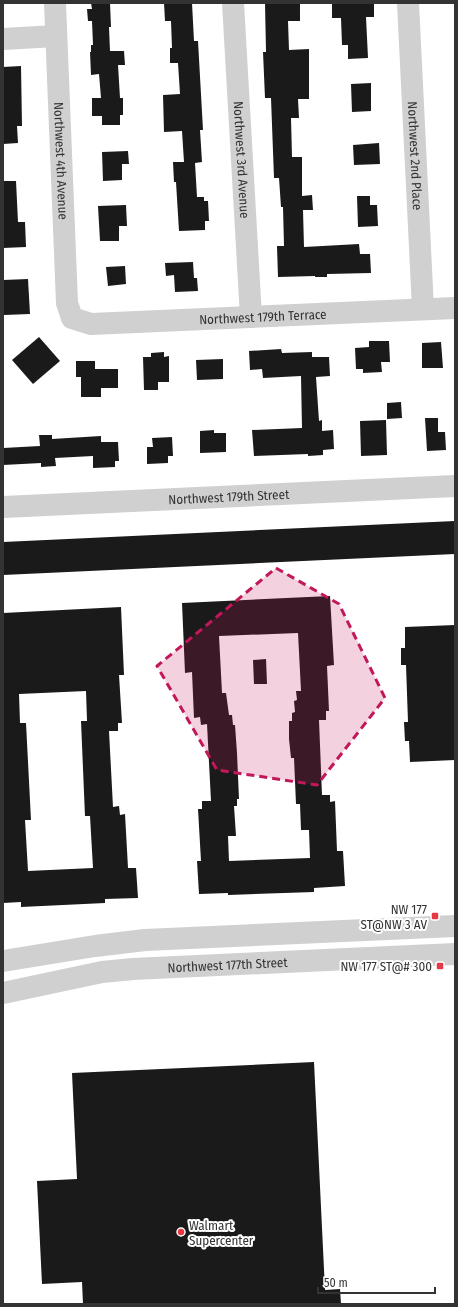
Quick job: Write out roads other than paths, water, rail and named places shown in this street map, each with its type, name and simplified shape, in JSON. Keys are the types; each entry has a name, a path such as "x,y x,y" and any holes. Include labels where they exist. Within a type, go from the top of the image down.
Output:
{"street":[{"name":"Northwest 4th Avenue","path":"55,3 67,303 72,318"},
{"name":"Northwest 3rd Avenue","path":"233,3 251,317"},
{"name":"Northwest 2nd Place","path":"408,3 423,309"},
{"path":"3,39 56,36"},
{"name":"Northwest 179th Terrace","path":"72,318 91,324 455,308"},
{"name":"Northwest 179th Street","path":"3,507 455,486"},
{"path":"3,961 79,948 145,940 455,926"},
{"name":"Northwest 177th Street","path":"3,993 102,972 134,969 455,954"}],"place":[{"name":"NW 177 ST@NW 3 AV","path":"435,916"},
{"name":"NW 177 ST@# 300","path":"440,966"},
{"name":"Walmart Supercenter","path":"181,1232"}]}
